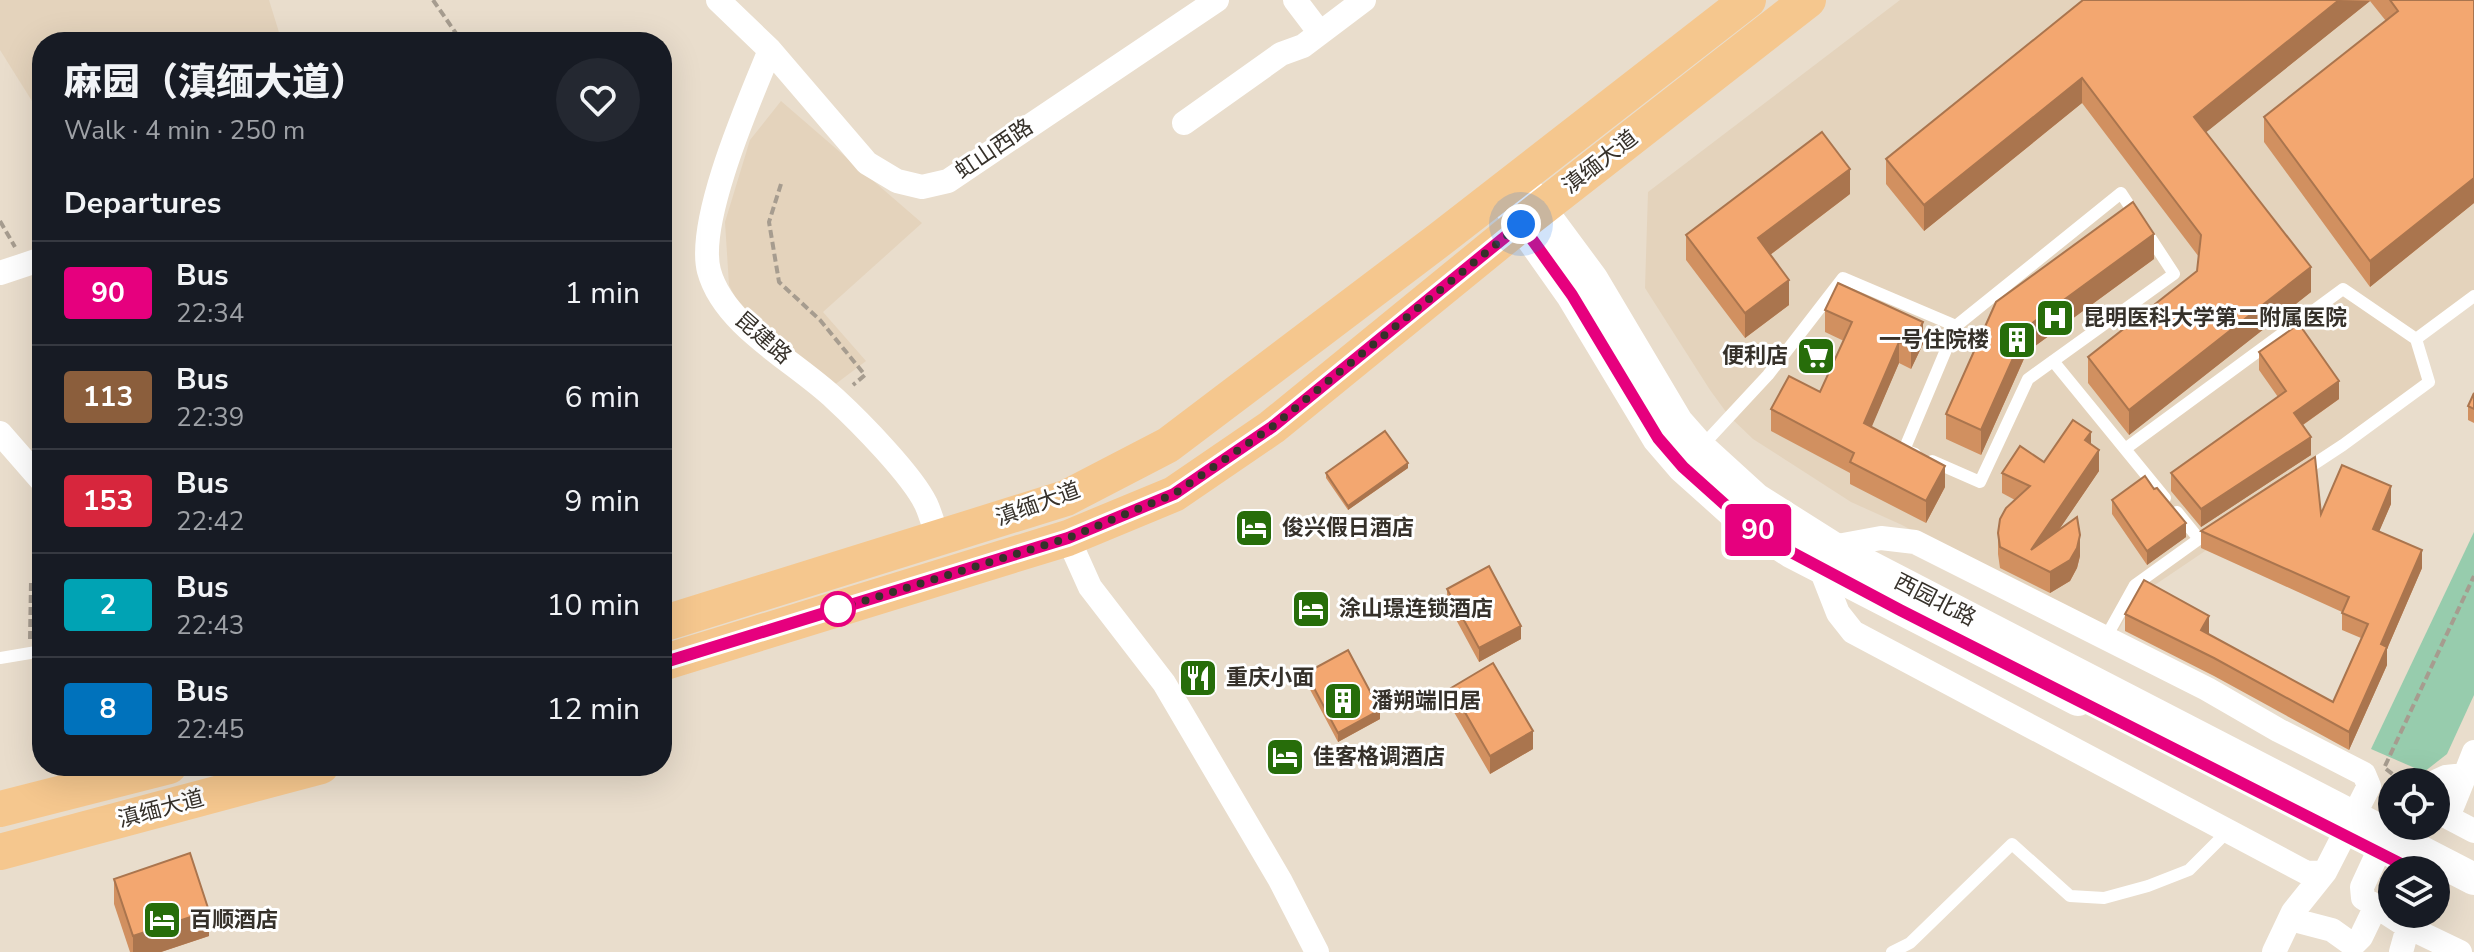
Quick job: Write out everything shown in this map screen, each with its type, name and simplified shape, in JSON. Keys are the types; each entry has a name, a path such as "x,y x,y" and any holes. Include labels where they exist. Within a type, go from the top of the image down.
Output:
{"main road":[{"name":"滇缅大道","path":"672,621 1066,498 1168,445 1245,390 1748,0"},
{"name":"滇缅大道","path":"672,660 1068,538 1174,494 1272,427 1531,216 1808,0"},
{"name":"西园北路","path":"1509,186 1531,216 1592,279 1677,422 1700,448 1756,499 1826,557"},
{"name":"西园北路","path":"1531,216 1572,295 1658,438 1674,457 1741,519 1826,557 1905,598 2387,856"},
{"name":"西园北路","path":"1905,598 2474,879"},
{"name":"滇缅大道","path":"0,809 130,776"},
{"name":"滇缅大道","path":"0,852 284,776"},
{"path":"2450,890 2474,903"}],"street":[{"name":"虹山西路","path":"718,0 770,50 867,163 897,181 922,187 948,181 1217,0"},
{"path":"1295,0 1320,33"},
{"path":"1184,123 1281,54 1303,46 1364,0"},
{"name":"昆建路","path":"770,50 737,133 716,198 708,239 709,270 723,300 747,327 835,398 903,471 925,502 938,538"},
{"path":"0,273 32,262"},
{"path":"0,433 32,470"},
{"path":"1068,538 1090,587 1164,683 1280,880 1317,952"},
{"path":"2274,952 2290,919 2325,872 2369,786 2364,774 2207,689 1915,542 1881,538 1826,557 1838,613 1853,632 2307,873 2325,872"},
{"path":"2450,775 2470,763"},
{"path":"2450,799 2470,763"},
{"path":"2450,818 2474,831"},
{"path":"2378,910 2363,898 2362,887 2384,840"},
{"path":"2290,919 2332,930 2349,949 2361,937 2375,908"},
{"path":"2401,952 2408,928"},
{"path":"2410,928 2460,952"}],"lane":[{"path":"2121,193 2174,274 2028,379 1980,482 1904,450 1956,326 2121,193"},
{"path":"1700,448 1768,375 1843,278 1956,326"},
{"path":"2125,449 2343,289 2416,339 2429,382 2291,479"},
{"path":"2416,339 2474,296"},
{"path":"2053,361 2199,539"},
{"path":"2105,639 2135,585 2212,530"},
{"path":"0,658 32,653"},
{"path":"1892,952 1910,943 2012,844 2070,896 2104,898 2189,870 2228,831"}],"path":[{"path":"433,0 455,32"},
{"path":"781,184 769,222 779,282 820,320 865,375 835,398"},
{"path":"2384,768 2474,576"},
{"path":"31,623 32,582"}],"shaded area":[{"path":"0,0 269,0 279,32 32,32 32,101 0,50"},
{"name":"昆明医科大学第二附属医院","path":"1900,0 2474,0 2474,296 2416,339 2429,382 2208,549 2137,597 2114,638 1902,525 1851,502 1753,439 1729,416 1710,390 1645,288 1648,192"},
{"path":"781,101 922,223 823,312 866,361 829,389 748,323 729,285 725,222 750,140"}],"green space":[{"path":"2474,532 2474,695 2447,754 2429,768 2415,768 2371,749"}],"building":[{"path":"2083,0 2339,0 2194,117 2311,267 2129,410 2088,357 2197,271 2201,235 2082,78 1924,205 1886,159"},
{"path":"2390,0 2474,0 2474,178 2370,261 2264,117 2398,11"},
{"path":"1822,132 1850,169 1758,238 1789,280 1745,313 1686,235"},
{"path":"2133,202 2154,234 2027,327 1981,430 1946,414 1996,302"},
{"path":"1838,283 1923,322 1911,347 1899,342 1864,423 1945,466 1926,501 1850,462 1854,453 1771,409 1789,376 1820,392 1852,322 1825,310"},
{"path":"2299,324 2339,381 2294,413 2311,437 2201,509 2171,473 2286,391 2259,352"},
{"path":"2474,393 2474,409 2468,406"},
{"path":"2073,420 2091,432 2085,440 2099,450 2031,550 2077,517 2080,535 2077,548 2070,560 2050,572 2000,547 2000,519 2006,508 2030,486 2002,473 2020,446 2044,462"},
{"path":"1385,431 1408,463 1348,506 1326,473"},
{"path":"2315,457 2321,514 2342,465 2391,486 2373,529 2422,550 2381,644 2387,647 2349,732 2214,658 2125,614 2144,580 2209,616 2201,630 2333,702 2368,624 2342,613 2349,597 2201,531"},
{"path":"2145,476 2186,523 2147,551 2112,500"},
{"name":"潘朔端旧居","path":"1489,566 1521,626 1479,648 1447,589"},
{"name":"潘朔端旧居","path":"1348,650 1380,710 1338,733 1306,673"},
{"path":"1493,663 1533,731 1490,756 1451,688"},
{"path":"190,853 209,911 133,936 114,879"}],"bus line":[{"name":"90","path":"672,660 1068,538 1174,494 1272,427 1521,224 1572,295 1658,438 1683,467 1741,519 1791,552 1900,610 2386,856"}],"place":[{"name":"昆明医科大学第二附属医院","path":"2055,318"},
{"name":"一号住院楼","path":"2017,340"},
{"name":"便利店","path":"1816,356"},
{"name":"俊兴假日酒店","path":"1254,528"},
{"name":"涂山璟连锁酒店","path":"1311,609"},
{"name":"重庆小面","path":"1198,678"},
{"name":"潘朔端旧居","path":"1343,701"},
{"name":"佳客格调酒店","path":"1285,757"},
{"name":"百顺酒店","path":"162,920"}],"route":[{"path":"838,609 1068,538 1174,494 1272,427 1521,224"}]}
